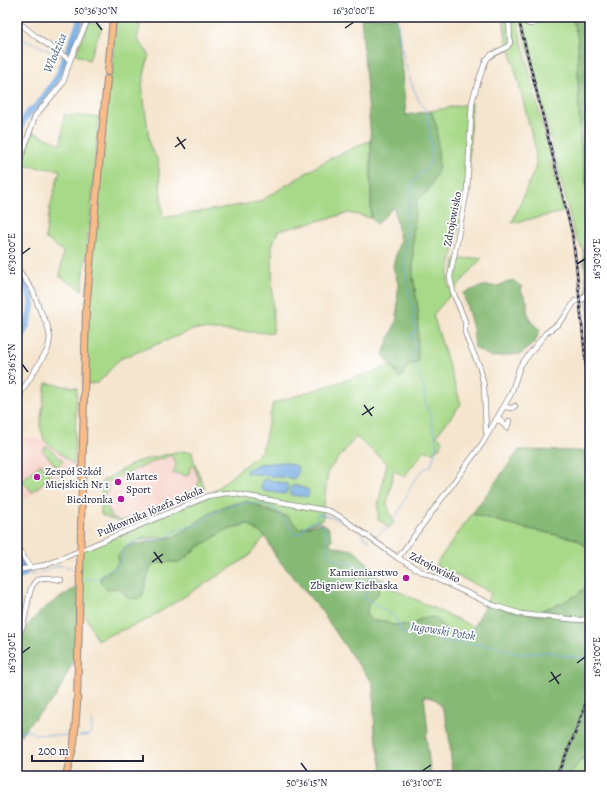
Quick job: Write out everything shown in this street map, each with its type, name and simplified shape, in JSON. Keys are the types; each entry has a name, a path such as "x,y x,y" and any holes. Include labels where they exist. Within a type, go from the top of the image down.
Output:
{"main road":[{"path":"108,72 113,17"},
{"path":"66,776 72,754 76,725 86,310 107,79"}],"street":[{"path":"17,170 35,116 60,87 69,60 89,17"},
{"name":"Zdrojowisko","path":"488,433 486,432 484,386 480,368 465,332 465,321 450,277 467,190 472,103 486,60 510,43 509,17"},
{"path":"523,17 527,24 532,24 536,23 541,17"},
{"path":"17,21 69,60"},
{"path":"17,268 34,294 47,324 50,337 48,349 17,399"},
{"name":"Zdrojowisko","path":"590,289 582,299 575,301 566,315 558,324 546,333 520,366 511,394 477,451 398,558 431,577 507,610 521,614 579,620 590,619"},
{"path":"504,407 512,408 515,406"},
{"path":"495,421 500,420 507,428 509,420"},
{"name":"Pułkownika Józefa Sokola","path":"17,570 46,565 208,496 226,493 329,511 350,522 398,558"},
{"path":"17,547 28,568"},
{"path":"17,636 22,629 31,590 35,581 43,578 61,580"}],"shaded area":[{"name":"Zespół Szkół Miejskich Nr 1","path":"17,436 44,440 74,465 26,499 17,489"},
{"path":"180,451 192,452 194,462 205,489 201,493 137,521 122,523 101,515 102,481 136,462"}],"green space":[{"path":"116,17 142,17 137,39 149,54 142,85 150,147 158,160 163,218 259,202 329,159 371,140 371,218 349,213 278,231 272,246 273,333 195,329 120,359 98,383 84,384 86,310 108,72 112,71"},
{"path":"361,17 397,17 406,115 431,111 437,128 439,168 428,191 417,200 413,229 413,276 418,309 418,362 408,366 400,379 383,354 397,319 398,283 393,266 400,240 394,207 377,224 371,218 371,140"},
{"path":"503,17 516,17 564,212 512,223 536,166 535,147 506,38"},
{"path":"520,17 572,17 578,39 580,142 590,208 590,248 583,250 574,233"},
{"path":"572,17 590,17 590,208 580,142 578,39"},
{"path":"89,22 102,27 89,60 76,54"},
{"path":"472,103 467,190 448,275 449,287 452,293 433,315 461,404 436,436 443,441 440,447 433,452 425,450 404,477 394,470 387,504 394,523 388,529 384,523 378,520 378,505 387,463 356,437 328,471 322,520 299,529 288,517 256,505 225,507 174,537 146,538 123,548 122,561 100,578 119,588 128,598 142,596 150,568 156,563 179,562 197,548 224,531 248,524 265,536 248,557 145,621 97,640 79,602 80,551 208,496 262,451 273,403 391,366 400,379 418,309 413,276 413,229 417,200 428,191 437,128 431,111"},
{"path":"64,115 99,117 91,211 82,290 60,277 63,251 45,238 50,207 60,170 18,165 30,131 61,144"},
{"path":"590,248 590,329 583,250"},
{"path":"482,258 454,290 452,281 455,259"},
{"path":"512,280 522,287 520,289 527,301 527,310 531,322 540,330 535,342 521,354 492,357 475,348 473,328 463,293 483,286 498,286"},
{"path":"46,383 77,388 74,465 44,440 40,425"},
{"path":"47,446 63,461 57,467 42,450"},
{"path":"519,450 590,451 590,759 581,759 569,776 452,776 449,735 441,705 436,700 424,696 428,732 426,735 431,776 383,776 375,735 372,682 354,659 320,609 276,557 265,536 248,524 224,531 197,548 179,562 156,563 150,568 142,596 139,599 128,598 119,588 107,589 100,582 100,578 113,569 118,562 118,555 125,548 174,537 210,513 227,505 248,501 265,510 288,517 299,529 322,523 328,527 332,538 330,543 332,546 353,550 371,566 381,581 378,594 369,602 366,614 371,621 385,621 392,625 413,625 422,618 434,617 445,628 469,640 487,602 512,611 543,616 542,610 563,602 578,594 587,583 589,577 588,548 577,539 520,527 472,514"},
{"path":"180,451 192,452 194,462 205,489 201,493 179,503 178,500 180,497 196,490 199,480 194,467 191,466 188,476 175,473 173,474 176,464 171,455 107,482 109,491 103,494 111,517 120,521 136,515 141,519 137,521 122,523 101,515 102,481 136,462"},
{"path":"41,464 51,476 32,492 22,480"},
{"path":"472,514 520,527 576,539 588,548 590,577 586,586 576,596 569,600 542,610 543,616 521,614 487,602 491,592 435,565"},
{"path":"382,578 387,586 474,627 469,640 445,628 434,617 418,620 413,625 392,625 385,621 371,621 366,614 369,602 378,594"},
{"path":"80,585 78,651 56,697 31,722 17,739 17,636 44,608"},
{"path":"581,759 590,759 590,776 569,776"}],"water":[{"path":"284,462 297,466 298,472 295,479 246,473 247,470 259,464"},
{"path":"265,479 287,484 287,492 284,494 263,491 261,488 262,481"},
{"path":"294,485 307,489 309,491 308,497 291,495 291,487"}],"waterway":[{"name":"Włodzica","path":"17,134 30,111 38,106 58,77 82,17"},
{"path":"397,17 400,40 409,78 425,110"},
{"path":"17,38 34,43"},
{"path":"36,44 57,55 63,62"},
{"path":"374,537 386,529 393,521 414,481 424,469 431,466 437,444 431,417 427,409 424,388 413,364 415,344 412,336 416,329 414,325 414,308 410,300 404,263 407,212 410,204 413,183 417,176 429,166 432,148 426,111"},
{"name":"Włodzica","path":"17,276 30,295 31,301 28,321 17,346"},
{"name":"Jugowski Potok","path":"85,578 96,580 109,570 116,568 122,561 123,548 142,539 164,539 177,530 202,523 209,516 225,507 249,502 267,505 276,509 295,535 303,531 305,526 316,520"},
{"path":"317,520 317,515 320,514 342,521"},
{"name":"Jugowski Potok","path":"316,520 326,531 328,555 334,559 351,564 374,582 363,597 395,617 402,633 438,638 445,642 500,647 518,654 550,652 562,656 584,658 590,654"},
{"path":"359,533 370,541"},
{"name":"Włodzica","path":"17,555 25,573 17,578"},
{"name":"Jugowski Potok","path":"25,573 39,573 55,566 68,567 75,571"},
{"path":"79,736 90,735 92,727 91,720"},
{"path":"17,734 24,731 29,731 35,734 68,736"}],"railway":[{"path":"518,17 572,233 590,408"},
{"path":"556,776 575,733 590,688"}],"place":[{"name":"Zespół Szkół Miejskich Nr 1","path":"37,477"},
{"name":"Martes Sport","path":"118,482"},
{"name":"Biedronka","path":"121,499"},
{"name":"Kamieniarstwo Zbigniew Kiełbaska","path":"406,578"}]}
